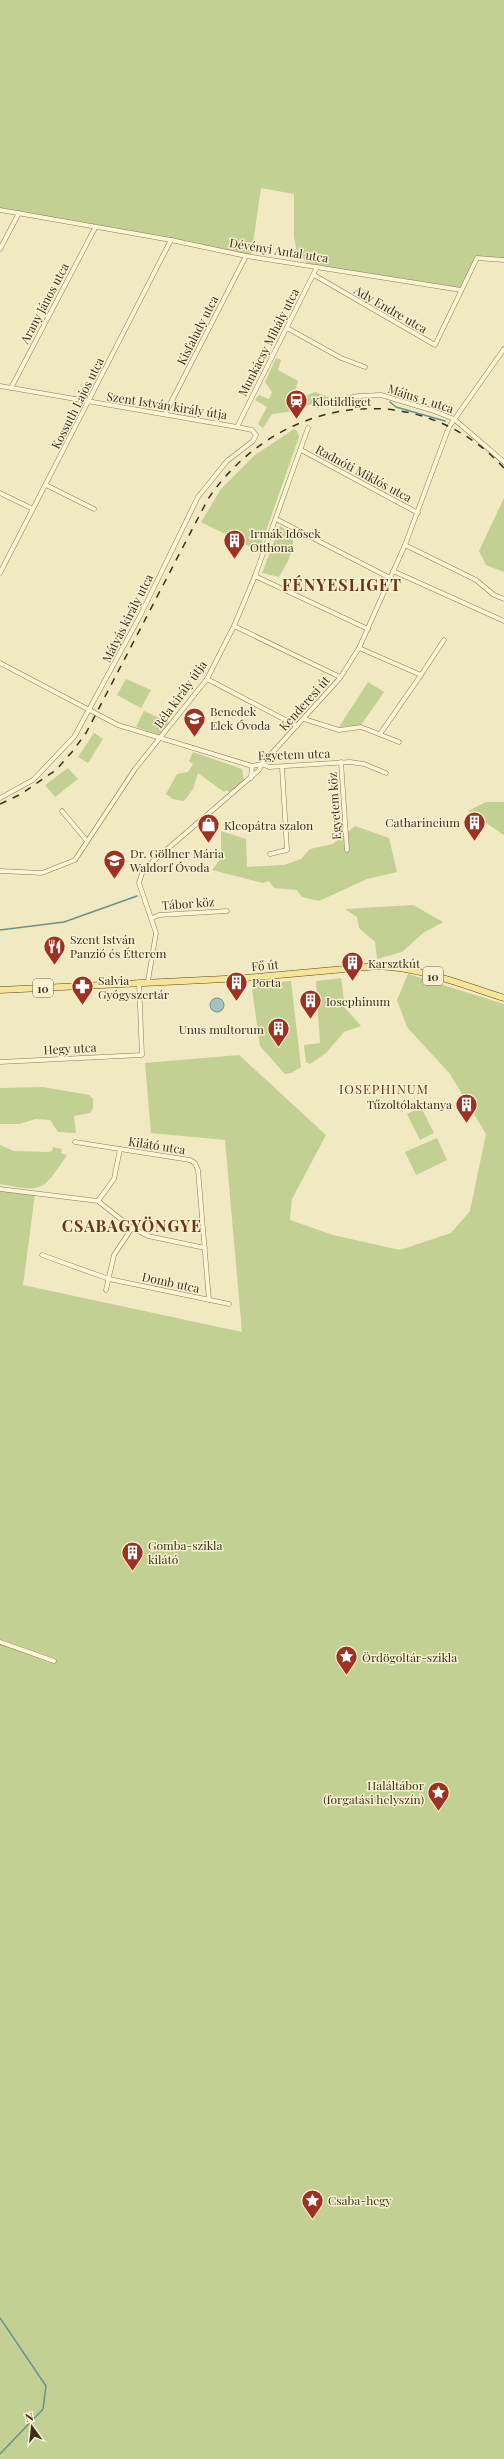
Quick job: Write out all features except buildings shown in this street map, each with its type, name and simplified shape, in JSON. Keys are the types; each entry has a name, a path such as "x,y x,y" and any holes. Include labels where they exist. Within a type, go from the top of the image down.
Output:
{"main road":[{"name":"Fő út","path":"0,990 148,981 245,978 360,967 398,967 421,972 504,998"}],"street":[{"path":"0,210 18,213 0,249"},
{"name":"Dévényi Antal utca","path":"18,213 95,228 171,240 246,256 461,290"},
{"name":"Arany János utca","path":"11,388 95,228"},
{"name":"Kossuth Lajos utca","path":"0,573 2,565 46,485 171,240"},
{"name":"Kisfaludy utca","path":"165,414 246,256"},
{"name":"Ady Endre utca","path":"314,275 435,345 445,328 461,290 477,258 504,260"},
{"name":"Munkácsy Mihály utca","path":"237,426 317,267"},
{"path":"287,328 341,358 365,367"},
{"name":"Kenderesi út","path":"148,981 156,933 139,883 143,870 250,778 340,677 359,648 405,546 436,459 454,419 504,349"},
{"name":"Szent István király útja","path":"0,386 237,426 254,430 256,435"},
{"name":"Május 1. utca","path":"317,404 358,396 381,395 454,419 504,462"},
{"name":"Béla király útja","path":"0,871 38,873 62,866 75,860 135,769 207,679 234,626 255,576 308,428"},
{"name":"Mátyás király utca","path":"0,798 33,780 74,738 90,711 198,497 227,461 255,440 256,435"},
{"name":"Radnóti Miklós utca","path":"301,450 418,513"},
{"path":"46,485 94,509"},
{"path":"0,493 33,509"},
{"path":"276,520 390,578"},
{"path":"405,546 476,580 494,594 504,599"},
{"path":"393,571 504,622"},
{"path":"255,576 368,629"},
{"path":"234,626 340,677"},
{"path":"380,734 444,640"},
{"path":"359,648 421,675"},
{"name":"Egyetem utca","path":"0,663 118,725 252,766 262,764 269,768 341,762 364,764 386,773"},
{"path":"207,679 297,726"},
{"path":"304,719 339,730 361,727 399,742"},
{"name":"Egyetem köz","path":"341,762 347,850"},
{"path":"250,778 252,766"},
{"path":"270,854 287,850 282,767"},
{"path":"62,811 87,841"},
{"name":"Tábor köz","path":"152,918 159,915 227,911"},
{"name":"Hegy utca","path":"0,1062 142,1055 140,982"},
{"name":"Kilátó utca","path":"75,1142 190,1160 195,1163 198,1170 210,1300"},
{"name":"Kilátó utca","path":"98,1201 114,1179 120,1149"},
{"path":"0,1189 98,1201 132,1228 148,1236 205,1248"},
{"path":"106,1290 114,1256 132,1228"},
{"name":"Domb utca","path":"42,1255 109,1279 229,1304"},
{"path":"0,1642 54,1661"}],"green space":[{"path":"0,0 504,0 504,260 477,258 461,290 309,266 296,249 294,236 294,194 261,188 251,257 0,210"},
{"path":"276,358 281,360 278,370 298,381 295,392 307,395 315,392 330,398 288,412 272,414 263,428 258,424 267,407 255,400 259,395 269,399 272,392 265,382"},
{"path":"294,429 297,431 299,437 259,551 201,522 221,489 255,455"},
{"path":"504,498 504,572 486,565 479,551"},
{"path":"280,526 292,534 293,546 290,556 279,577 262,573"},
{"path":"126,679 151,690 141,708 117,695"},
{"path":"368,682 384,692 361,725 339,727"},
{"path":"144,711 171,723 160,735 136,727"},
{"path":"94,733 103,739 88,763 78,757"},
{"path":"193,752 242,769 244,781 230,793 226,790 224,792 198,773 193,789 184,801 173,799 166,794 177,774 188,772 193,764 189,761"},
{"path":"68,768 78,779 55,797 45,785"},
{"path":"486,802 504,802 504,835 468,811"},
{"path":"355,826 389,838 397,872 367,879 319,901 302,897 297,890 274,888 269,881 263,883 212,870 221,858 221,831 246,839 247,867 284,865 301,859 310,849 333,844"},
{"path":"413,905 443,922 423,933 402,952 377,959 375,942 359,928 357,917 345,909"},
{"path":"408,974 504,1004 504,2459 0,2459 0,1189 35,1194 23,1285 242,1332 225,1140 151,1133 145,1063 239,1055 326,1135 292,1199 290,1220 333,1235 400,1250 451,1233 470,1211 486,1134 450,1074 407,1027 397,1000"},
{"path":"341,978 345,1008 361,1026 344,1032 326,1053 310,1064 306,1062 304,1045 320,1043 316,981"},
{"path":"291,981 301,1067 291,1073 285,1074 260,1046 252,989 256,984"},
{"path":"43,1087 89,1095 93,1099 93,1108 90,1113 74,1116 76,1133 58,1132 50,1120 35,1119 20,1124 0,1124 0,1088"},
{"path":"421,1107 434,1133 420,1140 407,1114"},
{"path":"437,1138 447,1160 416,1175 405,1152"},
{"path":"0,1145 14,1151 48,1152 52,1151 53,1147 62,1149 61,1153 67,1155 53,1176 41,1186 35,1188 15,1187 0,1184"}],"water":[{"path":"214,998 220,998 224,1002 224,1008 220,1012 214,1012 210,1008 210,1002"}],"waterway":[{"path":"390,402 396,407 445,421"},
{"path":"0,930 64,922 137,896"},
{"path":"0,2318 46,2386 43,2409 0,2454"}],"railway":[{"path":"0,804 21,794 56,770 72,752 86,733 208,499 237,465 271,438 309,420 349,410 390,410 431,419 469,438 504,468"}],"place":[{"name":"Klotildliget","path":"296,420"},
{"name":"Irmák Idősek Otthona","path":"234,560"},
{"name":"Benedek Elek Óvoda","path":"194,738"},
{"name":"Catharineium","path":"475,842"},
{"name":"Kleopátra szalon","path":"208,844"},
{"name":"Dr. Göllner Mária Waldorf Óvoda","path":"115,880"},
{"name":"Szent István Panzió és Étterem","path":"54,966"},
{"name":"Karsztkút","path":"352,982"},
{"name":"Porta","path":"237,1002"},
{"name":"Salvia Gyógyszertár","path":"83,1006"},
{"name":"Iosephinum","path":"310,1020"},
{"name":"Unus multorum","path":"279,1048"},
{"name":"Tűzoltólaktanya","path":"467,1124"},
{"name":"Gomba-szikla kilátó","path":"133,1572"},
{"name":"Ördögoltár-szikla","path":"347,1676"},
{"name":"Haláltábor (forgatási helyszín)","path":"439,1812"},
{"name":"Csaba-hegy","path":"313,2220"}],"district":[{"name":"FÉNYESLIGET","path":"342,584"},
{"name":"IOSEPHINUM","path":"384,1088"},
{"name":"CSABAGYÖNGYE","path":"132,1225"}]}
